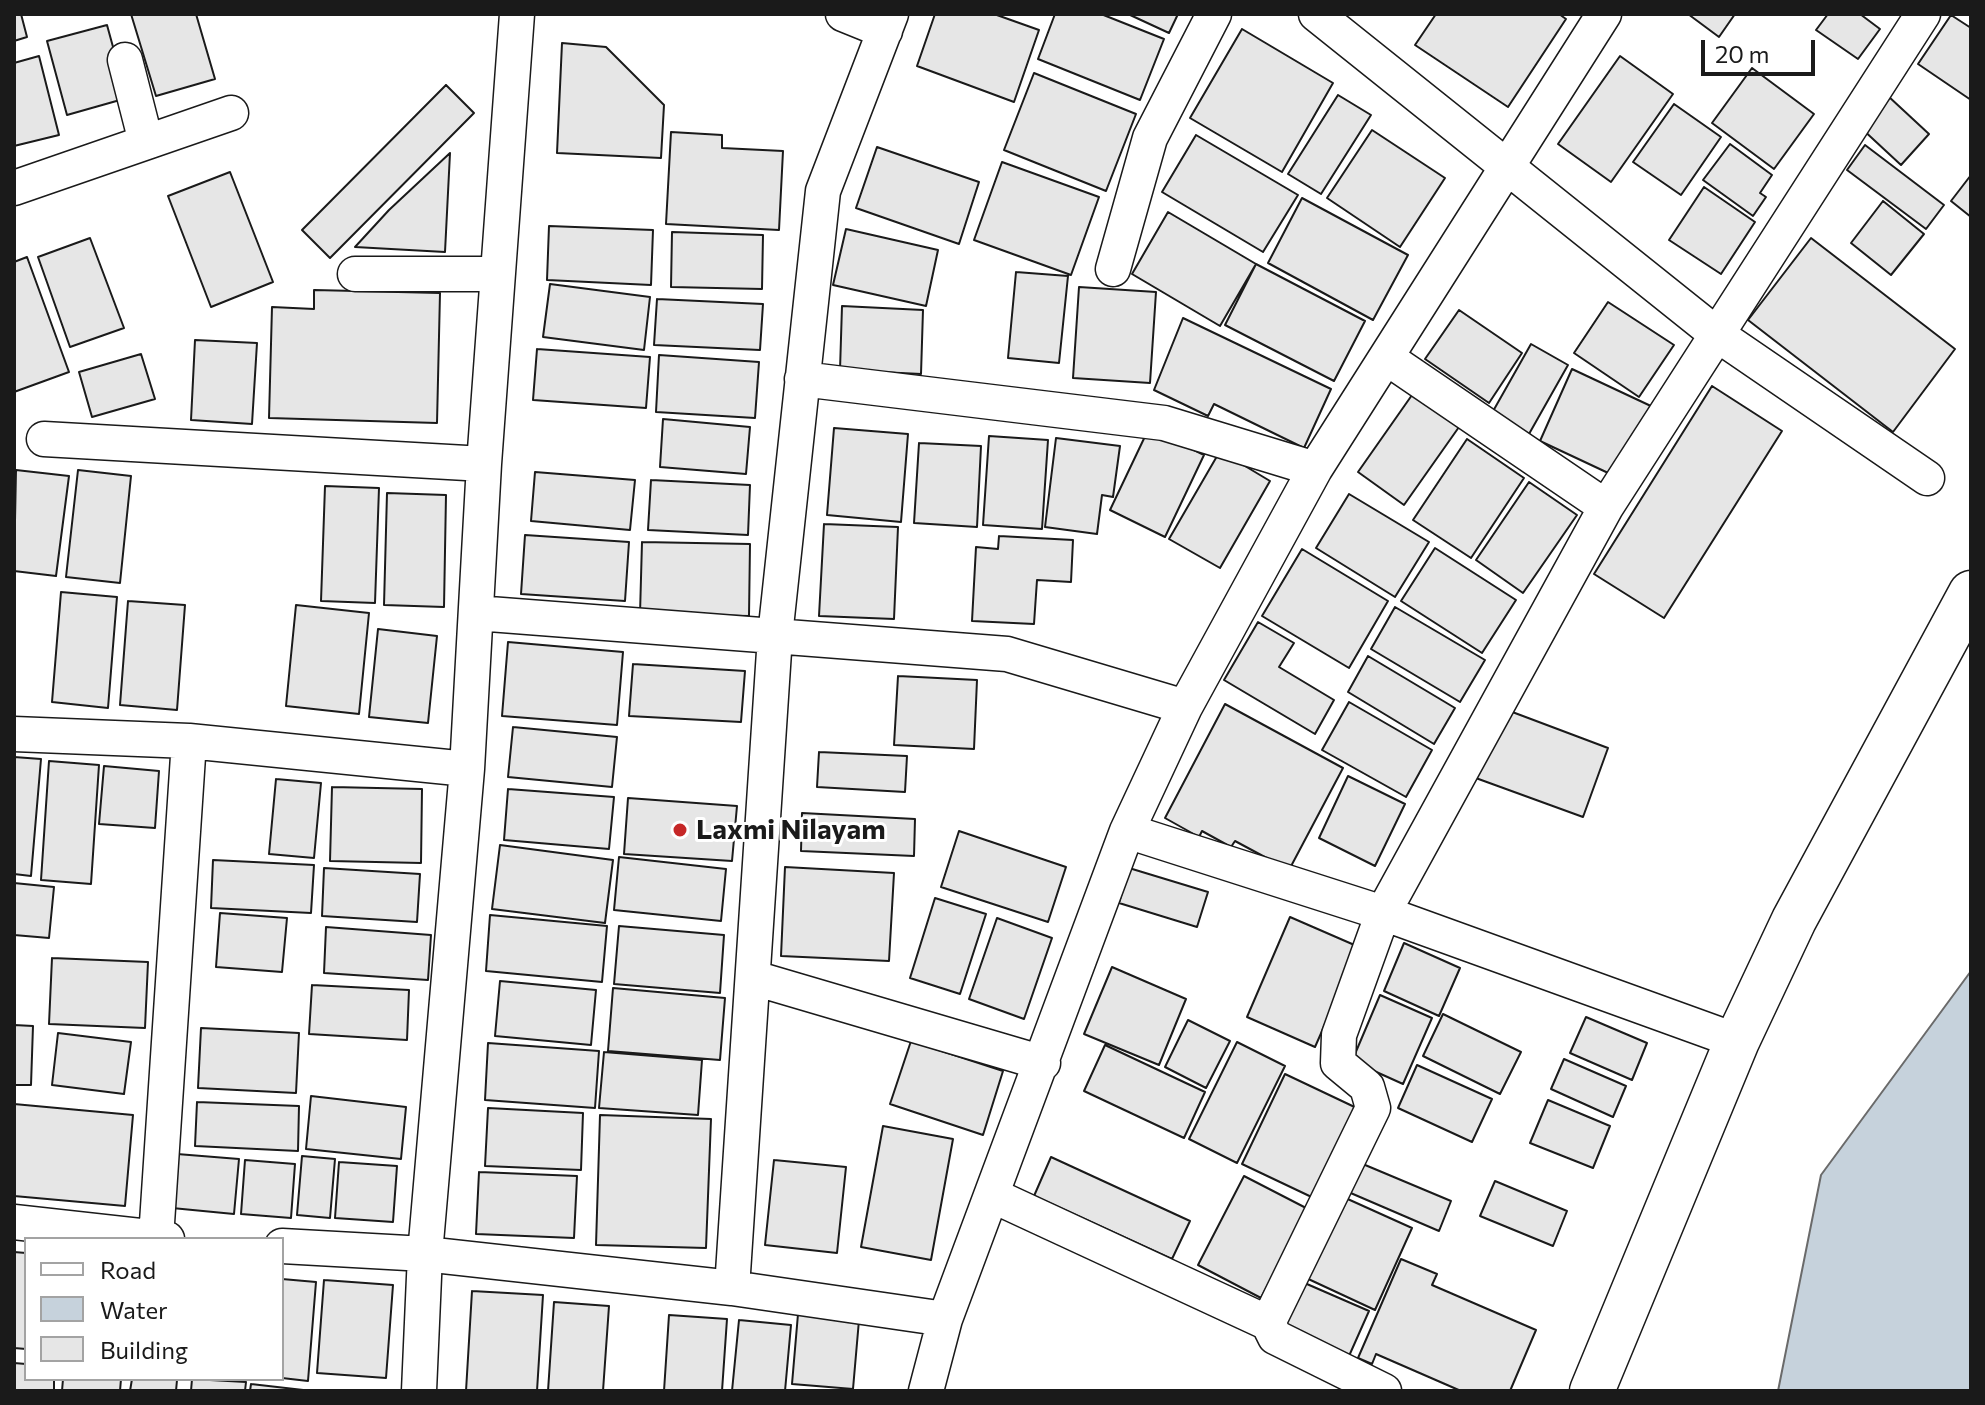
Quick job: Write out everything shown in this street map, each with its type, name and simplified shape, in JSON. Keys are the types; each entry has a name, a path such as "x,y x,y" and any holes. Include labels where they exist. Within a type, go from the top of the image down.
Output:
{"street":[{"path":"419,1391 425,1254 467,769 484,464 517,14"},
{"path":"732,1288 775,636 823,191 888,23 843,14"},
{"path":"1113,269 1150,138 1214,14"},
{"path":"1316,14 1510,166 1715,333 1927,478"},
{"path":"926,1391 945,1319 994,1196 1127,831 1185,707 1315,469 1604,14"},
{"path":"1268,1323 1373,1108 1367,1087 1338,1063 1339,1035 1383,913 1606,507 1715,333 1923,14"},
{"path":"125,60 146,142"},
{"path":"14,188 231,113"},
{"path":"355,274 498,274"},
{"path":"1387,358 1606,507"},
{"path":"802,379 1164,423 1315,469"},
{"path":"44,439 484,464"},
{"path":"1592,1391 1737,1041 1794,920 1971,593"},
{"path":"476,613 1007,654 1185,707"},
{"path":"14,734 189,741 467,769"},
{"path":"156,1237 189,741"},
{"path":"1127,831 1383,913 1737,1041"},
{"path":"754,978 1043,1063"},
{"path":"994,1196 1268,1323 1275,1337 1384,1391"},
{"path":"14,1222 147,1237"},
{"path":"284,1246 425,1254 732,1288 945,1319"}],"water":[{"path":"1971,971 1971,1391 1778,1391 1821,1175"}],"building":[{"path":"14,14 21,14 27,37 14,41"},
{"path":"131,14 196,14 215,79 156,96"},
{"path":"935,14 994,14 1039,30 1014,102 917,66"},
{"path":"1055,14 1101,14 1164,39 1140,100 1038,59"},
{"path":"1128,14 1178,14 1169,33"},
{"path":"1436,14 1559,14 1566,19 1508,107 1415,45"},
{"path":"1688,14 1735,14 1719,37"},
{"path":"1828,14 1860,14 1880,29 1858,59 1816,30"},
{"path":"1951,15 1971,28 1971,100 1918,64"},
{"path":"107,25 127,98 67,115 47,41"},
{"path":"1242,29 1333,83 1282,172 1190,118"},
{"path":"562,43 606,47 664,105 661,158 557,153"},
{"path":"39,56 59,135 14,146 14,63"},
{"path":"1620,56 1673,94 1611,182 1558,144"},
{"path":"1752,68 1814,114 1774,169 1712,123"},
{"path":"1034,73 1136,114 1106,191 1004,150"},
{"path":"446,85 474,113 330,258 302,230"},
{"path":"1338,95 1371,115 1321,194 1288,174"},
{"path":"1888,96 1929,134 1901,165 1860,127"},
{"path":"1674,104 1721,137 1681,195 1633,162"},
{"path":"1372,130 1445,178 1400,247 1327,198"},
{"path":"671,132 722,135 722,148 783,151 779,230 666,224"},
{"path":"1196,135 1298,195 1263,252 1162,192"},
{"path":"1730,144 1772,175 1760,193 1766,197 1753,216 1703,180"},
{"path":"1865,145 1944,205 1926,229 1847,170"},
{"path":"877,147 979,182 959,244 856,208"},
{"path":"450,153 445,252 355,247 389,210"},
{"path":"1002,162 1099,197 1071,275 974,240"},
{"path":"230,172 273,282 211,307 168,196"},
{"path":"1971,175 1971,217 1951,201"},
{"path":"1704,187 1755,222 1721,274 1669,240"},
{"path":"1302,198 1408,255 1373,320 1268,263"},
{"path":"1883,201 1924,234 1891,275 1851,243"},
{"path":"1168,212 1256,264 1220,326 1132,274"},
{"path":"549,226 653,230 651,285 547,280"},
{"path":"846,229 938,250 926,306 833,285"},
{"path":"672,232 763,235 762,289 671,287"},
{"path":"90,238 124,328 70,347 38,257"},
{"path":"1811,238 1955,349 1893,432 1748,320"},
{"path":"27,257 69,372 14,392 14,262"},
{"path":"1256,264 1365,321 1334,381 1225,325"},
{"path":"1016,272 1068,276 1059,363 1008,358"},
{"path":"550,284 650,297 644,350 543,337"},
{"path":"1079,287 1156,292 1150,383 1073,378"},
{"path":"314,290 440,293 437,423 269,418 272,307 314,309"},
{"path":"657,299 763,304 760,350 654,345"},
{"path":"1608,302 1674,345 1639,397 1574,353"},
{"path":"842,306 923,310 921,374 840,370"},
{"path":"1459,310 1522,353 1489,403 1425,359"},
{"path":"1183,318 1331,389 1304,448 1214,404 1208,416 1154,390"},
{"path":"195,340 257,343 252,424 191,420"},
{"path":"1531,344 1568,365 1529,434 1492,413"},
{"path":"537,349 650,357 646,408 533,400"},
{"path":"141,354 155,399 92,417 79,372"},
{"path":"659,355 759,362 755,418 656,412"},
{"path":"1572,369 1653,407 1621,479 1540,441"},
{"path":"1712,386 1782,431 1664,618 1594,574"},
{"path":"1412,395 1459,427 1404,505 1358,472"},
{"path":"663,419 750,427 746,474 660,467"},
{"path":"834,428 908,434 901,522 827,515"},
{"path":"1149,428 1204,455 1165,537 1110,510"},
{"path":"989,436 1048,440 1042,529 983,525"},
{"path":"1056,438 1120,446 1113,497 1102,495 1097,534 1045,527"},
{"path":"1467,439 1524,478 1471,558 1413,520"},
{"path":"919,443 981,446 977,527 914,523"},
{"path":"1220,451 1270,481 1220,568 1169,539"},
{"path":"16,470 69,476 56,576 14,571"},
{"path":"78,470 131,476 120,583 66,577"},
{"path":"535,472 635,480 630,530 531,521"},
{"path":"651,480 750,485 748,535 648,530"},
{"path":"1529,482 1577,515 1523,593 1476,560"},
{"path":"325,486 379,488 375,603 321,601"},
{"path":"387,493 446,495 444,607 384,605"},
{"path":"1349,494 1429,542 1395,597 1316,548"},
{"path":"824,524 898,527 894,619 819,616"},
{"path":"525,535 629,542 625,601 521,594"},
{"path":"999,536 1073,540 1071,582 1037,580 1034,624 972,621 976,547 998,549"},
{"path":"642,542 750,544 749,616 640,614"},
{"path":"1435,548 1516,600 1482,653 1401,601"},
{"path":"1302,549 1388,601 1349,668 1262,616"},
{"path":"61,592 117,597 108,708 52,702"},
{"path":"128,601 185,605 177,710 120,705"},
{"path":"296,605 369,613 359,714 286,706"},
{"path":"1395,607 1485,660 1460,702 1371,649"},
{"path":"1258,622 1294,643 1279,667 1334,700 1315,734 1224,680"},
{"path":"378,629 437,636 428,723 369,717"},
{"path":"508,642 623,652 617,725 502,716"},
{"path":"1368,656 1455,708 1434,744 1348,692"},
{"path":"633,664 745,671 741,722 629,716"},
{"path":"898,676 977,680 974,749 894,745"},
{"path":"1349,702 1432,750 1406,797 1322,750"},
{"path":"1225,704 1343,768 1289,870 1235,841 1231,847 1202,831 1199,837 1165,818"},
{"path":"1499,707 1608,748 1583,817 1473,777"},
{"path":"513,727 617,737 612,787 508,777"},
{"path":"819,752 907,756 905,792 817,787"},
{"path":"14,757 41,759 31,876 14,874"},
{"path":"49,761 99,765 91,884 41,880"},
{"path":"104,766 159,771 155,828 99,824"},
{"path":"1348,776 1405,804 1375,866 1319,838"},
{"path":"276,779 321,783 314,858 269,854"},
{"path":"332,787 422,789 421,863 330,861"},
{"path":"508,789 614,797 609,849 504,840"},
{"name":"Laxmi Nilayam","path":"628,798 737,806 732,861 624,854"},
{"path":"802,813 915,819 914,856 801,851"},
{"path":"959,831 1066,867 1048,922 941,887"},
{"path":"500,845 613,860 605,923 492,909"},
{"path":"619,857 726,869 721,921 614,910"},
{"path":"213,860 314,865 311,913 211,908"},
{"path":"785,867 894,873 889,961 781,956"},
{"path":"324,868 420,874 417,922 322,916"},
{"path":"1129,868 1208,892 1197,927 1119,903"},
{"path":"14,883 54,887 49,938 14,935"},
{"path":"935,898 986,914 960,994 910,978"},
{"path":"220,913 287,918 282,972 216,967"},
{"path":"490,915 607,926 602,982 486,971"},
{"path":"1290,917 1359,947 1315,1047 1247,1017"},
{"path":"997,918 1052,938 1024,1019 969,999"},
{"path":"619,926 724,935 720,993 614,984"},
{"path":"326,927 431,935 428,980 324,973"},
{"path":"1404,943 1460,968 1439,1016 1384,991"},
{"path":"52,958 148,962 145,1028 49,1024"},
{"path":"1112,967 1186,999 1159,1065 1084,1034"},
{"path":"500,981 596,990 591,1045 495,1036"},
{"path":"312,985 409,990 407,1040 309,1034"},
{"path":"613,988 725,998 720,1060 608,1051"},
{"path":"1380,995 1432,1018 1403,1084 1352,1061"},
{"path":"1443,1014 1521,1052 1500,1094 1423,1056"},
{"path":"1586,1017 1647,1043 1632,1080 1570,1053"},
{"path":"1188,1020 1230,1041 1206,1088 1165,1067"},
{"path":"14,1025 33,1026 31,1085 14,1085"},
{"path":"201,1028 299,1033 296,1093 198,1088"},
{"path":"58,1033 131,1042 124,1094 52,1085"},
{"path":"911,1041 1003,1071 983,1135 890,1104"},
{"path":"1237,1042 1285,1066 1237,1163 1189,1139"},
{"path":"488,1043 599,1051 595,1108 485,1100"},
{"path":"1105,1045 1205,1092 1184,1138 1084,1091"},
{"path":"604,1052 702,1060 698,1115 599,1108"},
{"path":"1564,1059 1626,1086 1613,1117 1551,1089"},
{"path":"1417,1065 1492,1099 1472,1142 1398,1108"},
{"path":"1285,1074 1363,1111 1320,1201 1242,1164"},
{"path":"311,1096 406,1107 401,1159 306,1149"},
{"path":"1548,1100 1610,1126 1593,1168 1530,1143"},
{"path":"197,1102 299,1106 298,1151 195,1146"},
{"path":"14,1104 133,1115 125,1206 14,1196"},
{"path":"488,1108 583,1113 581,1170 485,1166"},
{"path":"600,1115 711,1119 706,1248 596,1245"},
{"path":"883,1126 953,1139 931,1260 861,1247"},
{"path":"177,1154 239,1159 234,1214 172,1208"},
{"path":"302,1156 335,1159 330,1218 297,1215"},
{"path":"1051,1157 1190,1221 1172,1259 1034,1196"},
{"path":"245,1160 295,1164 291,1218 241,1214"},
{"path":"774,1160 846,1167 837,1253 765,1245"},
{"path":"339,1162 397,1166 393,1222 335,1218"},
{"path":"1358,1162 1451,1201 1439,1231 1346,1191"},
{"path":"479,1172 577,1176 574,1238 476,1234"},
{"path":"1244,1176 1308,1209 1261,1298 1198,1265"},
{"path":"1495,1181 1567,1211 1553,1246 1480,1216"},
{"path":"1341,1196 1412,1228 1375,1310 1304,1277"},
{"path":"14,1252 24,1253 24,1349 14,1348"},
{"path":"1401,1259 1437,1274 1432,1285 1536,1330 1510,1391 1461,1391 1376,1354 1372,1364 1358,1358"},
{"path":"284,1279 316,1282 308,1381 284,1378"},
{"path":"324,1280 393,1285 386,1378 317,1373"},
{"path":"1300,1281 1369,1311 1349,1356 1280,1326"},
{"path":"472,1291 543,1295 537,1391 466,1391"},
{"path":"554,1302 609,1306 603,1391 548,1391"},
{"path":"798,1314 859,1320 853,1389 792,1384"},
{"path":"669,1315 727,1319 722,1391 664,1391"},
{"path":"739,1320 791,1325 785,1391 732,1391"},
{"path":"14,1363 24,1364 24,1381 54,1381 54,1391 14,1391"},
{"path":"63,1381 121,1381 120,1391 62,1391"},
{"path":"132,1381 177,1381 176,1391 130,1391"},
{"path":"192,1381 246,1382 245,1391 191,1391"},
{"path":"251,1384 312,1391 250,1391"}],"place":[{"name":"Laxmi Nilayam","path":"680,830"}]}
